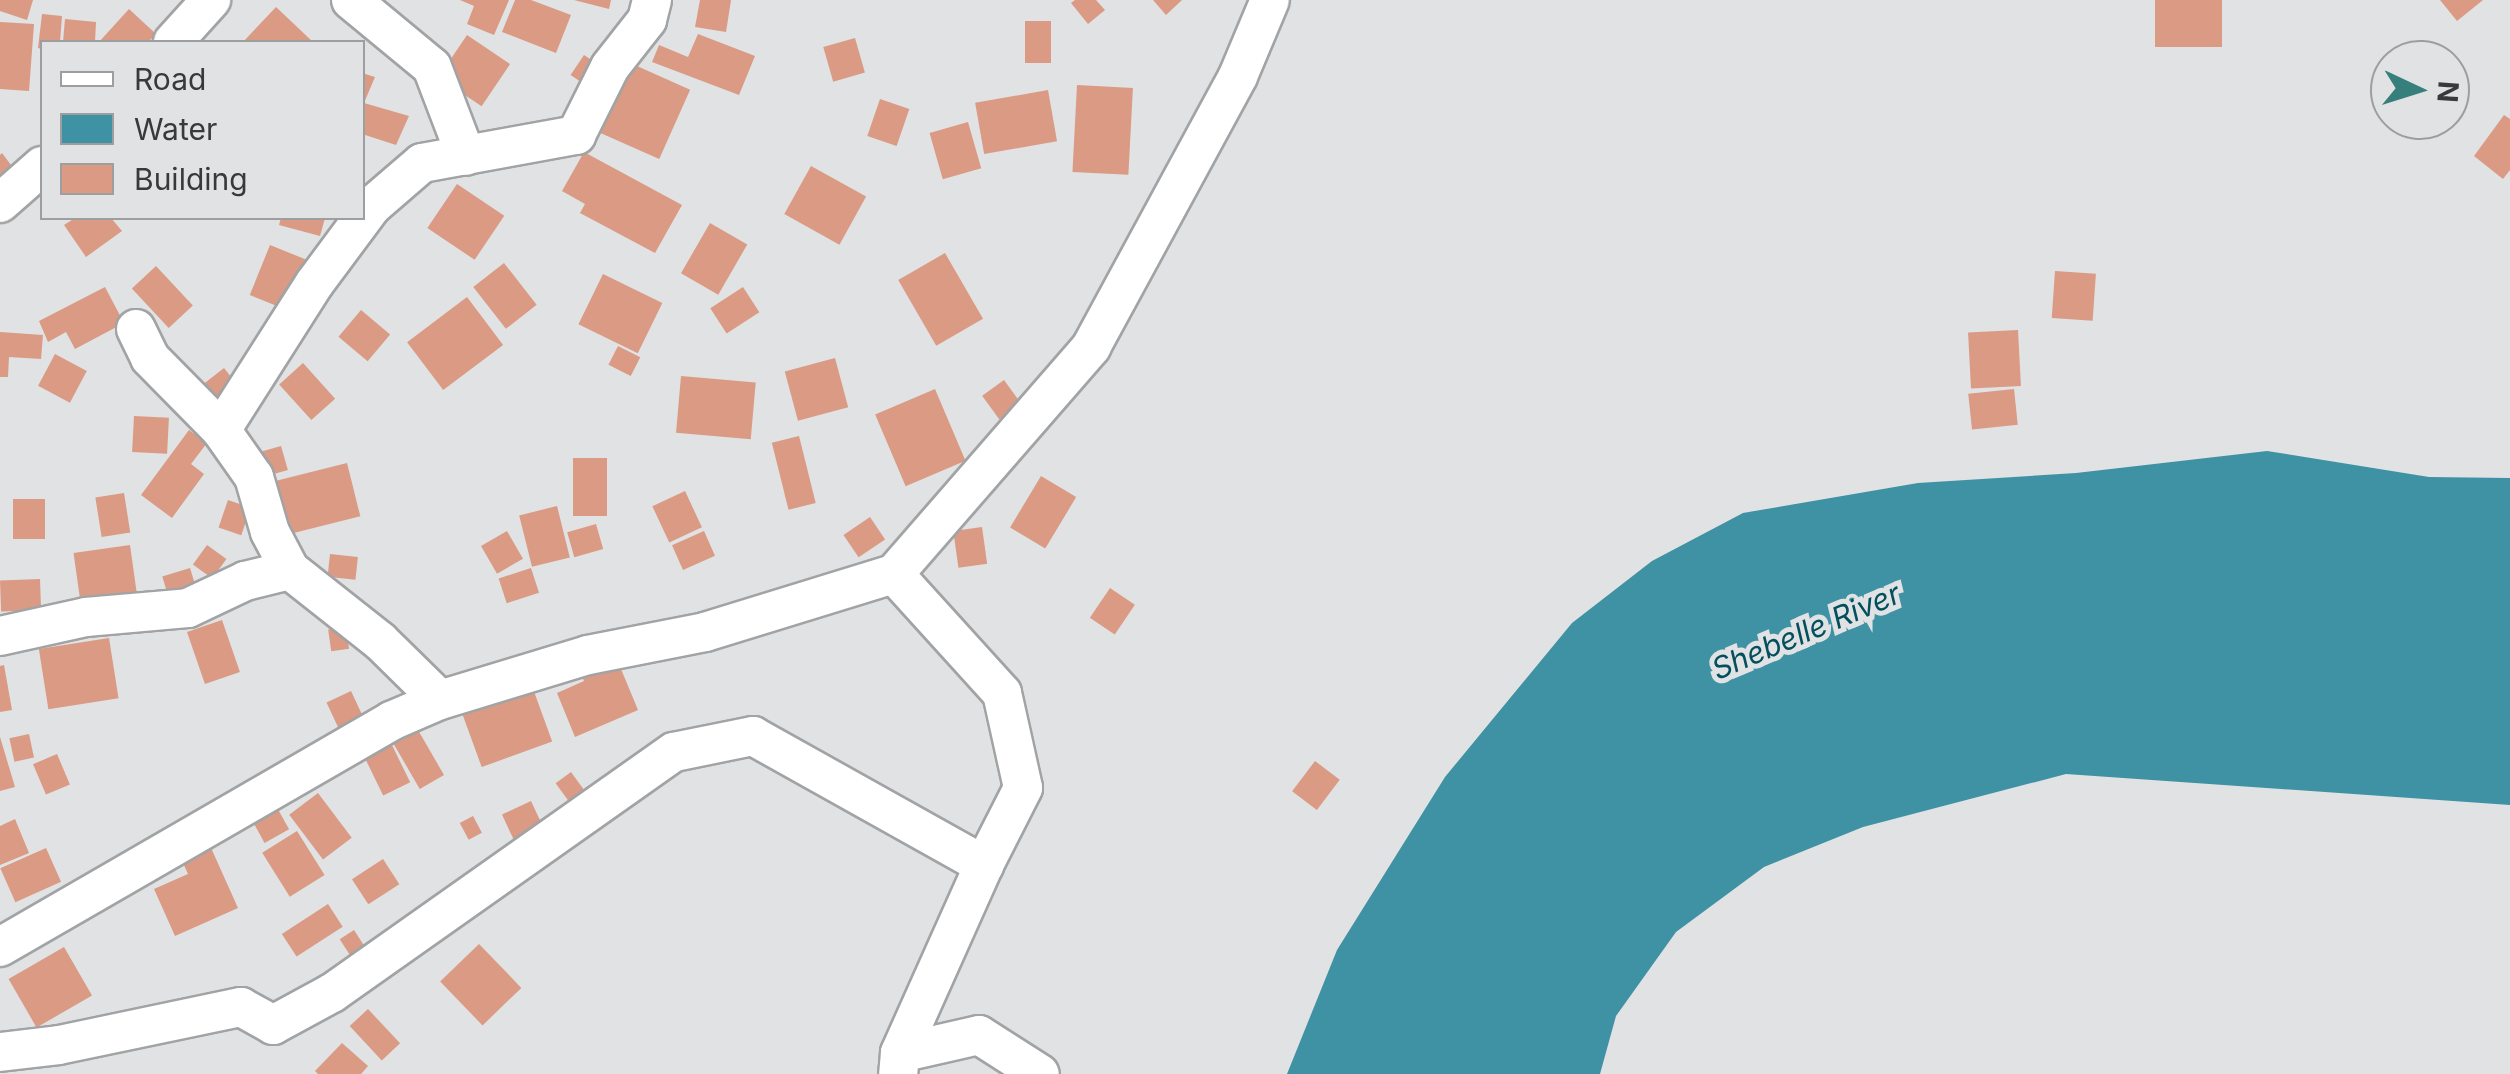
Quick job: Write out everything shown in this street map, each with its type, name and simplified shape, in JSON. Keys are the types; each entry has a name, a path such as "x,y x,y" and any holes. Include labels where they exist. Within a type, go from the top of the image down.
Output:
{"street":[{"path":"175,40 211,0"},
{"path":"352,0 432,66 466,156"},
{"path":"365,215 422,163 576,134 610,66 647,20 652,0"},
{"path":"0,947 391,721 440,700 588,655 705,632 894,574 1091,347 1238,76 1270,0"},
{"path":"0,203 40,168"},
{"path":"222,430 314,284 362,220"},
{"path":"136,329 150,358 222,430 254,477 270,532 290,570 380,641 440,700"},
{"path":"0,636 86,617 188,608 245,582 290,570"},
{"path":"894,574 1002,693 1024,788 984,864 899,1064"},
{"path":"0,1052 59,1046 241,1007 273,1025 332,992 674,752 753,736 984,864"},
{"path":"899,1064 979,1036 1040,1074"}],"water":[{"name":"Shebelle River","path":"2267,451 2429,477 2510,478 2510,805 2066,774 1863,827 1764,867 1676,932 1616,1016 1600,1074 1287,1074 1337,950 1445,777 1572,623 1652,561 1743,513 1918,483 2076,473"}],"building":[{"path":"0,0 33,0 27,20 0,11"},
{"path":"460,0 509,0 494,35 467,24 474,6"},
{"path":"515,0 531,0 571,15 556,53 502,32"},
{"path":"574,0 611,0 609,9"},
{"path":"700,0 731,0 726,32 695,27"},
{"path":"1096,0 1105,10 1088,24 1071,3"},
{"path":"1153,0 1182,0 1166,15"},
{"path":"2155,0 2222,0 2222,47 2155,47"},
{"path":"2440,0 2483,0 2457,21"},
{"path":"276,7 311,40 245,40"},
{"path":"129,9 156,34 150,40 101,40"},
{"path":"42,14 62,16 60,40 40,40 38,48"},
{"path":"65,19 96,22 95,40 63,40"},
{"path":"1025,21 1051,21 1051,63 1025,63"},
{"path":"0,22 34,24 29,91 0,89"},
{"path":"698,34 755,56 739,95 652,62 659,45 688,57"},
{"path":"467,35 510,64 482,106 438,77"},
{"path":"855,38 865,73 833,82 823,47"},
{"path":"584,55 603,68 590,88 571,75"},
{"path":"628,62 690,90 659,159 597,131"},
{"path":"365,74 375,77 365,101"},
{"path":"1077,85 1133,88 1128,175 1072,172"},
{"path":"1048,90 1057,141 984,154 975,103"},
{"path":"880,99 909,109 897,146 867,136"},
{"path":"365,103 409,116 396,145 365,135"},
{"path":"2504,115 2510,119 2510,170 2503,179 2474,156"},
{"path":"968,122 981,168 943,179 930,133"},
{"path":"584,152 682,205 655,253 580,213 585,204 562,191"},
{"path":"0,155 20,177 0,192"},
{"path":"811,166 866,197 839,245 784,214"},
{"path":"457,184 504,216 475,260 427,228"},
{"path":"72,220 113,220 122,231 86,257 64,225"},
{"path":"280,220 324,220 320,236 279,225"},
{"path":"710,223 747,244 718,295 681,273"},
{"path":"270,245 307,260 287,310 250,295"},
{"path":"945,253 983,319 936,346 898,280"},
{"path":"504,263 537,305 506,329 473,287"},
{"path":"156,266 193,305 169,328 132,289"},
{"path":"2055,271 2096,274 2093,321 2052,318"},
{"path":"603,274 662,303 638,353 578,324"},
{"path":"105,287 124,323 75,349 66,332 48,342 39,321"},
{"path":"743,287 759,312 727,333 710,308"},
{"path":"467,297 503,345 443,390 407,342"},
{"path":"361,310 390,334 368,361 339,337"},
{"path":"2018,330 2021,386 1971,389 1968,333"},
{"path":"0,332 43,335 41,359 9,357 8,377 0,377"},
{"path":"618,346 640,357 631,376 608,365"},
{"path":"55,354 87,371 70,403 38,386"},
{"path":"835,358 848,407 798,421 785,371"},
{"path":"303,363 335,399 311,420 279,384"},
{"path":"224,368 238,386 218,402 204,384"},
{"path":"681,376 756,383 751,439 676,433"},
{"path":"1004,380 1021,403 999,419 982,396"},
{"path":"935,389 965,461 906,486 875,414"},
{"path":"2014,389 2018,425 1972,430 1968,394"},
{"path":"134,416 169,418 167,454 132,452"},
{"path":"189,430 207,443 191,464 204,474 172,518 141,495"},
{"path":"799,436 816,503 789,510 772,443"},
{"path":"281,446 288,470 266,476 259,452"},
{"path":"573,458 607,458 607,516 573,516"},
{"path":"347,463 360,516 286,535 272,482"},
{"path":"1041,476 1076,497 1045,549 1010,527"},
{"path":"685,491 702,527 669,542 652,506"},
{"path":"124,493 130,533 102,537 95,498"},
{"path":"13,499 45,499 45,539 13,539"},
{"path":"228,500 251,508 241,535 219,527"},
{"path":"557,506 570,557 532,567 519,515"},
{"path":"870,517 885,539 859,557 843,535"},
{"path":"596,524 603,549 574,557 567,532"},
{"path":"982,527 987,564 958,568 953,531"},
{"path":"507,531 523,559 497,574 481,546"},
{"path":"704,531 715,556 683,570 672,545"},
{"path":"130,545 138,602 82,610 74,553"},
{"path":"207,545 226,559 212,579 193,564"},
{"path":"330,554 358,557 355,580 328,577"},
{"path":"190,568 198,595 170,603 162,576"},
{"path":"531,568 539,593 507,603 499,579"},
{"path":"40,579 41,610 1,611 0,580"},
{"path":"1110,588 1135,605 1115,635 1090,618"},
{"path":"222,620 240,672 205,684 187,632"},
{"path":"346,627 349,649 331,651 328,630"},
{"path":"109,638 119,698 48,709 39,649"},
{"path":"616,657 638,710 575,737 557,693 584,681 580,672"},
{"path":"4,665 12,710 0,712 0,666"},
{"path":"532,686 552,741 482,767 462,712"},
{"path":"351,691 363,717 339,729 327,702"},
{"path":"418,730 444,775 420,789 394,744"},
{"path":"29,734 34,757 14,762 9,738"},
{"path":"0,737 15,787 0,791"},
{"path":"390,741 410,782 383,795 363,754"},
{"path":"57,754 70,784 46,795 33,764"},
{"path":"1315,761 1340,780 1317,810 1292,791"},
{"path":"571,772 584,790 569,801 556,783"},
{"path":"318,793 352,838 323,859 289,815"},
{"path":"531,801 543,827 514,841 502,815"},
{"path":"275,804 289,829 265,843 251,818"},
{"path":"473,816 482,833 469,840 460,823"},
{"path":"15,819 29,853 0,865 0,826"},
{"path":"203,830 238,908 175,936 154,889 188,874 174,843"},
{"path":"297,831 325,875 290,897 262,853"},
{"path":"46,848 61,882 15,902 0,868"},
{"path":"383,859 399,884 368,904 352,879"},
{"path":"328,904 343,927 297,957 282,934"},
{"path":"354,930 369,953 354,962 340,939"},
{"path":"479,944 521,988 483,1025 440,982"},
{"path":"64,947 92,995 37,1027 9,979"},
{"path":"368,1009 400,1043 382,1060 350,1026"},
{"path":"342,1043 368,1066 361,1074 318,1074 315,1071"}]}
